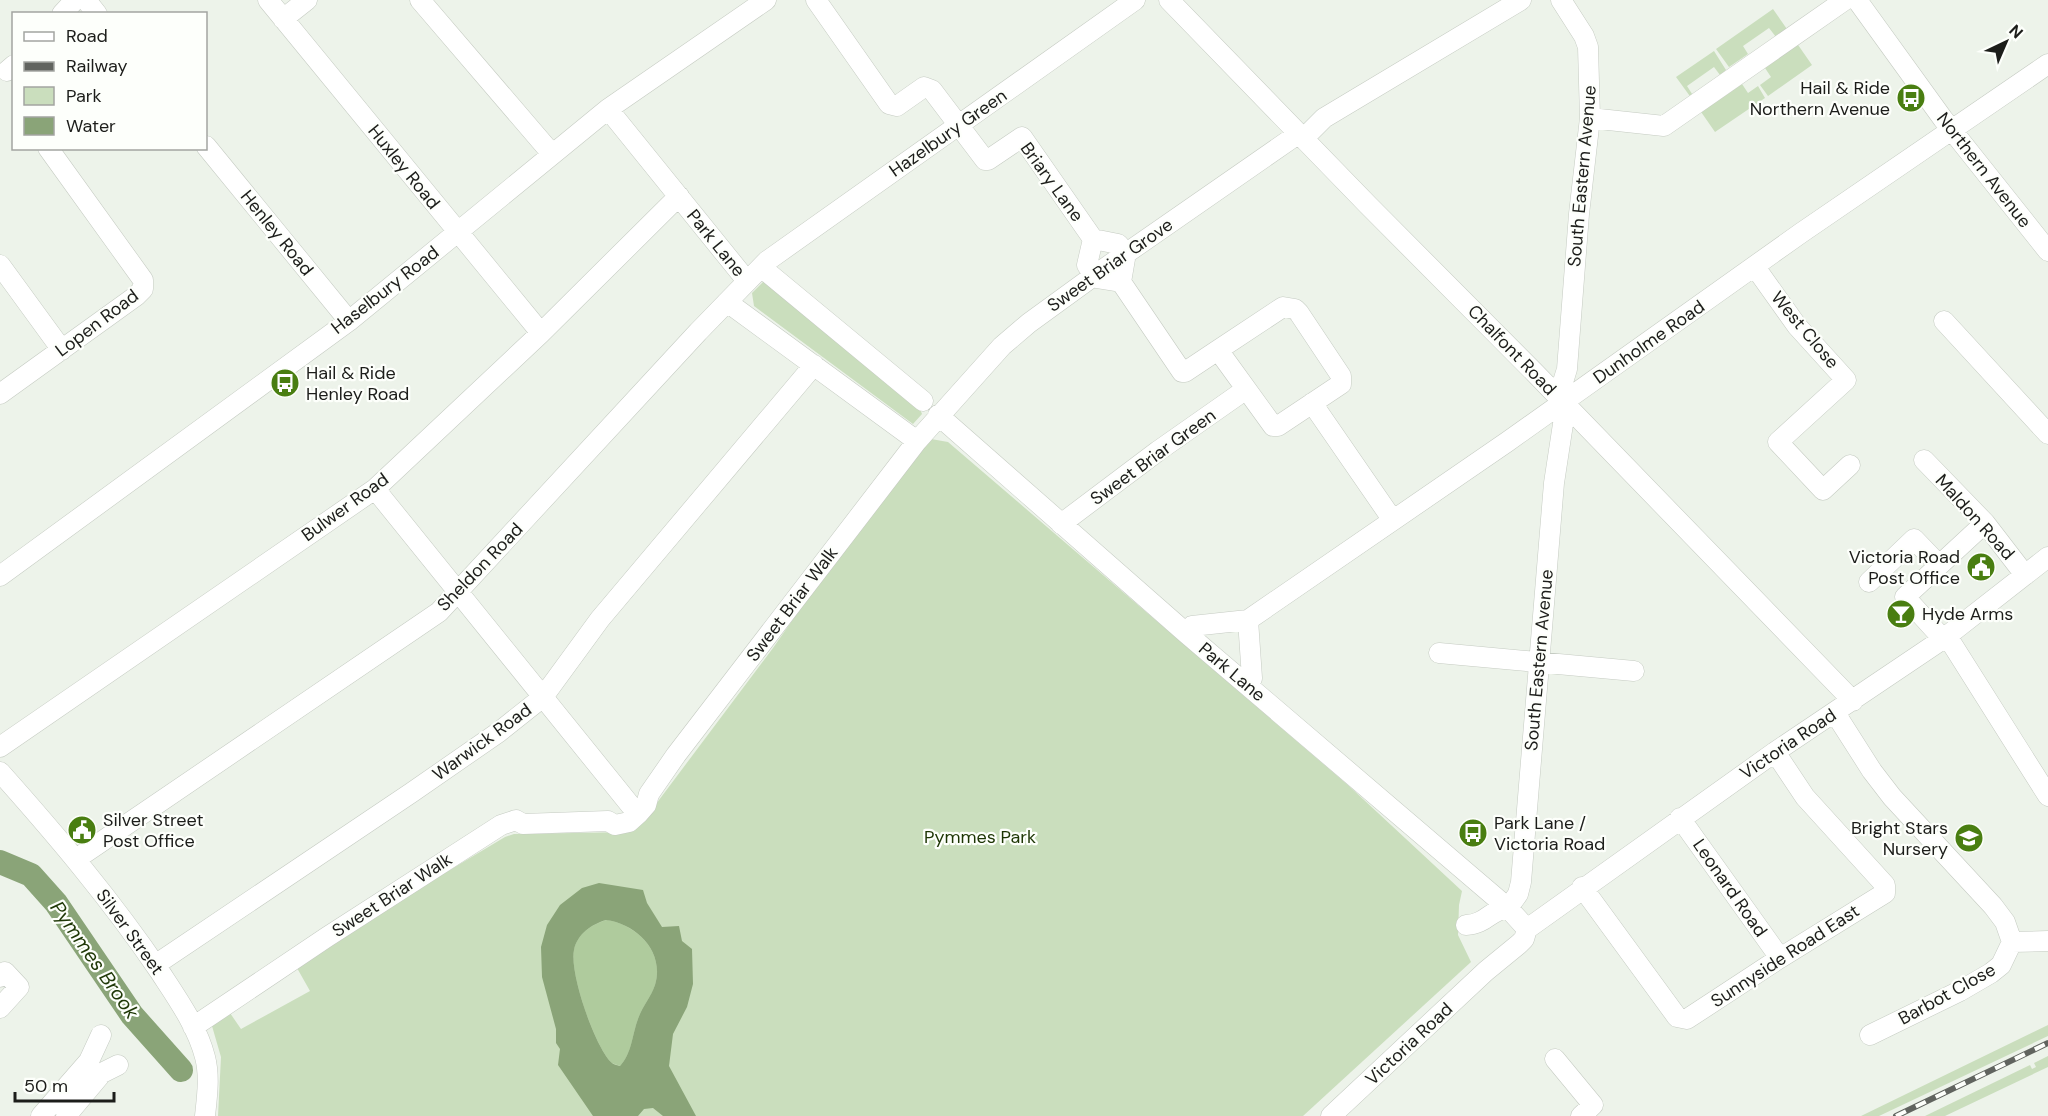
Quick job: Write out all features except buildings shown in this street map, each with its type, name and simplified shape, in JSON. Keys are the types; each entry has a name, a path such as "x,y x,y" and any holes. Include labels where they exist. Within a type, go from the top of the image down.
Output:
{"street":[{"path":"64,12 75,0"},
{"path":"86,0 95,12"},
{"name":"Huxley Road","path":"268,0 541,333"},
{"path":"283,19 307,0"},
{"path":"420,0 552,154"},
{"name":"Haselbury Road","path":"0,576 349,321 552,154 743,7 766,0"},
{"path":"816,0 889,104 897,106 924,87 932,90 958,125"},
{"name":"Hazelbury Green","path":"761,267 773,256 1135,0"},
{"name":"Chalfont Road","path":"1168,0 1853,700"},
{"name":"Sweet Briar Grove","path":"938,415 1002,346 1029,323 1095,275 1324,118 1521,0"},
{"name":"South Eastern Avenue","path":"1508,908 1518,894 1521,882 1554,483 1563,424 1563,382 1567,369 1578,226 1590,118 1588,47 1584,36 1561,0"},
{"path":"1590,118 1664,126 1845,0"},
{"name":"Northern Avenue","path":"1857,0 1952,130 2048,251"},
{"name":"Dunholme Road","path":"1186,633 1192,626 1248,620 2048,64"},
{"name":"Park Lane","path":"609,109 747,281 761,267 923,401"},
{"name":"Briary Lane","path":"958,125 985,160 1022,137 1093,239 1118,244 1126,253"},
{"name":"Henley Road","path":"207,147 349,321"},
{"name":"Lopen Road","path":"0,394 141,293 143,284 143,280 49,150"},
{"name":"Bulwer Road","path":"0,747 375,489 541,333 679,196"},
{"name":"Briary Lane","path":"1093,239 1087,265 1095,275"},
{"path":"1126,253 1121,282 1182,372 1278,308 1283,307 1295,309 1341,376 1341,384 1278,426 1273,426 1218,350"},
{"path":"0,265 62,350"},
{"name":"West Close","path":"1755,267 1797,326 1846,380 1778,442 1823,490 1850,465"},
{"path":"1095,275 1096,278 1121,282"},
{"name":"Sheldon Road","path":"76,860 439,612 747,281"},
{"name":"Park Lane","path":"727,302 917,441"},
{"path":"1944,321 2048,434"},
{"name":"Warwick Road","path":"155,965 411,793 499,732 543,697 600,619 814,365"},
{"name":"Sweet Briar Green","path":"1061,524 1158,451 1245,390"},
{"path":"1312,403 1392,519"},
{"name":"Park Lane","path":"938,415 1186,633 1508,908 1527,928"},
{"name":"Sweet Briar Walk","path":"608,821 615,825 629,822 646,806 649,794 938,415"},
{"name":"Maldon Road","path":"1924,460 1985,523 2025,575"},
{"path":"375,489 631,806"},
{"path":"1985,523 1905,597 1945,638 2048,796"},
{"path":"1869,582 1914,539 1939,565"},
{"name":"Victoria Road","path":"1331,1116 1486,971 1519,944 1524,939 1527,928 1775,752 1945,638 2048,557"},
{"path":"1246,683 1252,678 1248,620"},
{"path":"1439,652 1634,671"},
{"path":"1835,713 1866,762 1892,797 1994,906 2005,922 2012,942 2048,941"},
{"name":"Sunnyside Road East","path":"1582,887 1677,1017 1683,1020 1885,893 1885,885 1805,797 1775,752"},
{"name":"Silver Street","path":"0,772 76,860 128,926 193,1027 200,1042 207,1071 205,1116"},
{"name":"Sweet Briar Walk","path":"193,1027 299,955 501,825 516,820 523,824 608,821 631,806 638,798 649,794"},
{"name":"Leonard Road","path":"1680,818 1780,958"},
{"path":"1466,925 1478,924 1499,909 1508,908"},
{"name":"Barbot Close","path":"1870,1035 1990,974 2001,965 2012,942"},
{"path":"0,977 4,972 19,987 0,1008"},
{"path":"66,1116 103,1067 101,1035"},
{"path":"1555,1059 1593,1105 1581,1116"},
{"path":"41,1116 103,1067"}],"green space":[{"path":"1773,9 1789,32 1776,37 1769,28 1743,46 1748,54 1729,67 1716,49"},
{"path":"1796,42 1812,65 1768,96 1760,85 1771,77 1765,68"},
{"path":"1714,51 1726,70 1720,75 1714,67 1687,86 1694,97 1692,99 1676,77"},
{"path":"1742,84 1748,93 1758,86 1765,98 1715,132 1699,109 1716,102"},
{"path":"765,280 920,409 922,414 913,424 754,306 752,293"},
{"name":"Pymmes Park","path":"931,439 948,442 1349,786 1462,891 1458,935 1471,962 1303,1116 218,1116 221,1057 212,1026 230,1013 241,1029 310,991 297,968 363,922 505,837 514,834 631,832 641,824 773,648 872,506"},
{"path":"2048,1025 2048,1036 1879,1116 1861,1116"},
{"path":"2048,1056 2048,1067 1945,1116 1925,1116 2030,1065 2032,1069 2036,1067 2034,1063"}],"shaded area":[{"path":"607,920 629,928 646,942 656,962 657,973 655,985 638,1019 629,1050 620,1066 612,1063 598,1042 575,974 574,950 578,939 591,927"}],"water":[{"path":"599,883 643,890 647,903 662,927 679,926 682,941 692,949 693,984 687,1007 673,1034 669,1066 696,1116 663,1116 653,1108 644,1109 638,1116 593,1116 558,1065 560,1049 556,1043 556,1029 542,977 541,947 547,925 560,905 582,888","holes":["606,920 628,927 646,942 656,961 657,973 655,985 638,1019 629,1050 620,1066 612,1063 598,1042 579,991 574,961 576,944 586,930"]}],"waterway":[{"name":"Pymmes Brook","path":"0,862 31,875 56,903 132,1015 181,1070"}],"railway":[{"path":"1896,1116 2048,1043"}],"place":[{"name":"Hail & Ride Northern Avenue","path":"1911,98"},
{"name":"Hail & Ride Henley Road","path":"285,383"},
{"name":"Victoria Road Post Office","path":"1981,567"},
{"name":"Hyde Arms","path":"1901,614"},
{"name":"Silver Street Post Office","path":"82,830"},
{"name":"Park Lane / Victoria Road","path":"1473,833"},
{"name":"Bright Stars Nursery","path":"1969,838"}]}
